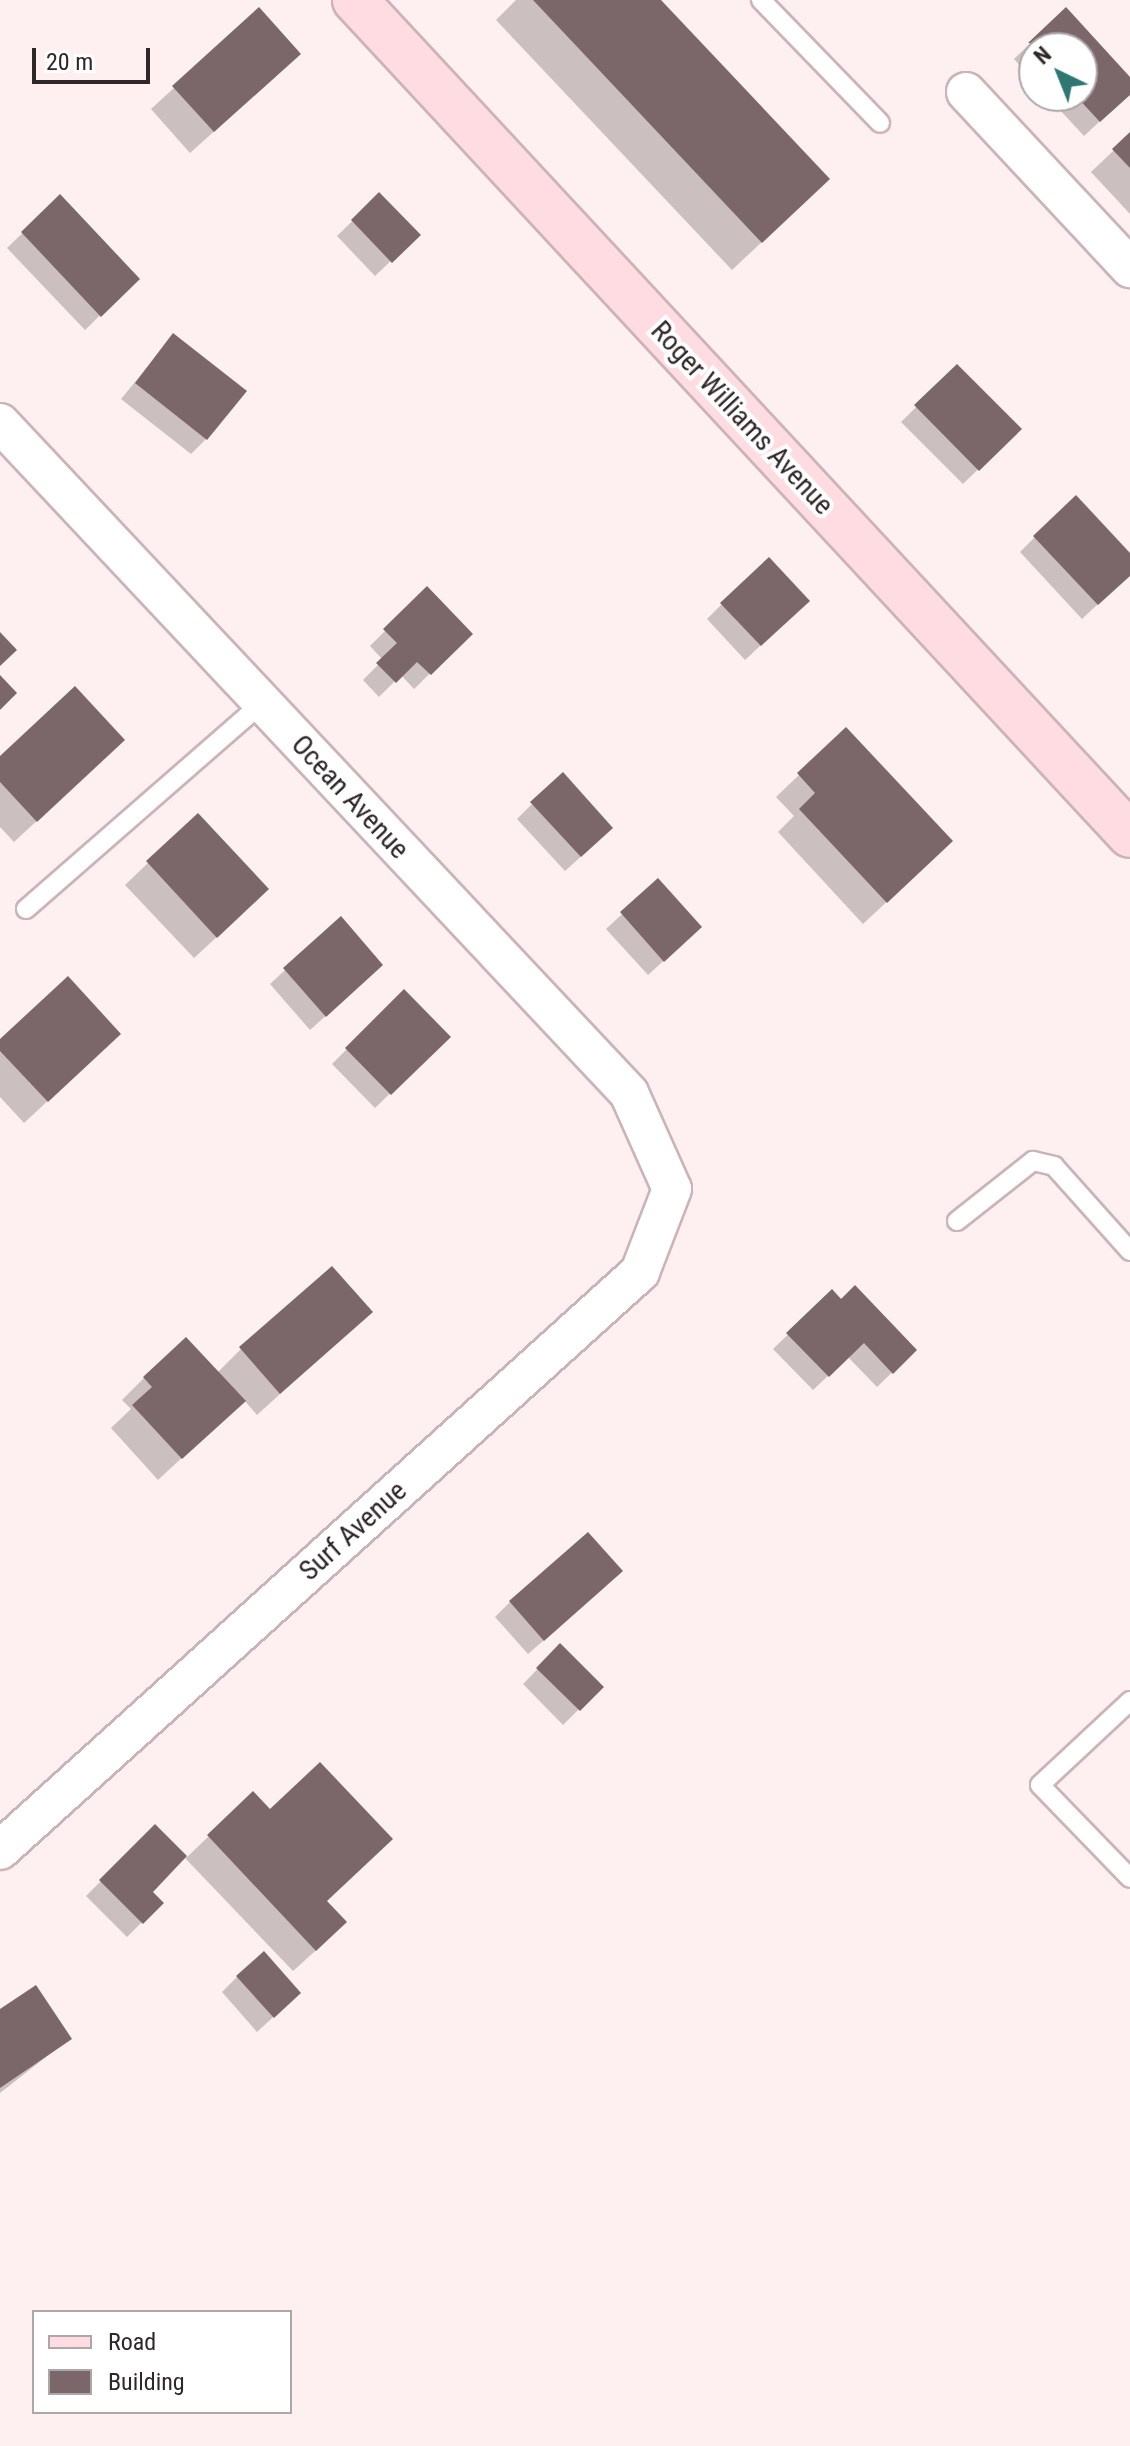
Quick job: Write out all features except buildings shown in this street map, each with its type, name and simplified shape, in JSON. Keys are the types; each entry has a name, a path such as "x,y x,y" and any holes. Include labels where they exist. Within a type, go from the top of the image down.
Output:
{"street":[{"name":"Roger Williams Avenue","path":"368,5 1130,835"},
{"path":"966,92 1130,268"},
{"name":"Ocean Avenue","path":"0,423 629,1093 672,1189"},
{"name":"Surf Avenue","path":"0,1850 640,1272 672,1189"}],"lane":[{"path":"761,0 880,123"},
{"path":"26,909 262,703"},
{"path":"957,1221 1033,1161 1054,1166 1130,1251"},
{"path":"1127,1869 1040,1785 1130,1701"}]}
